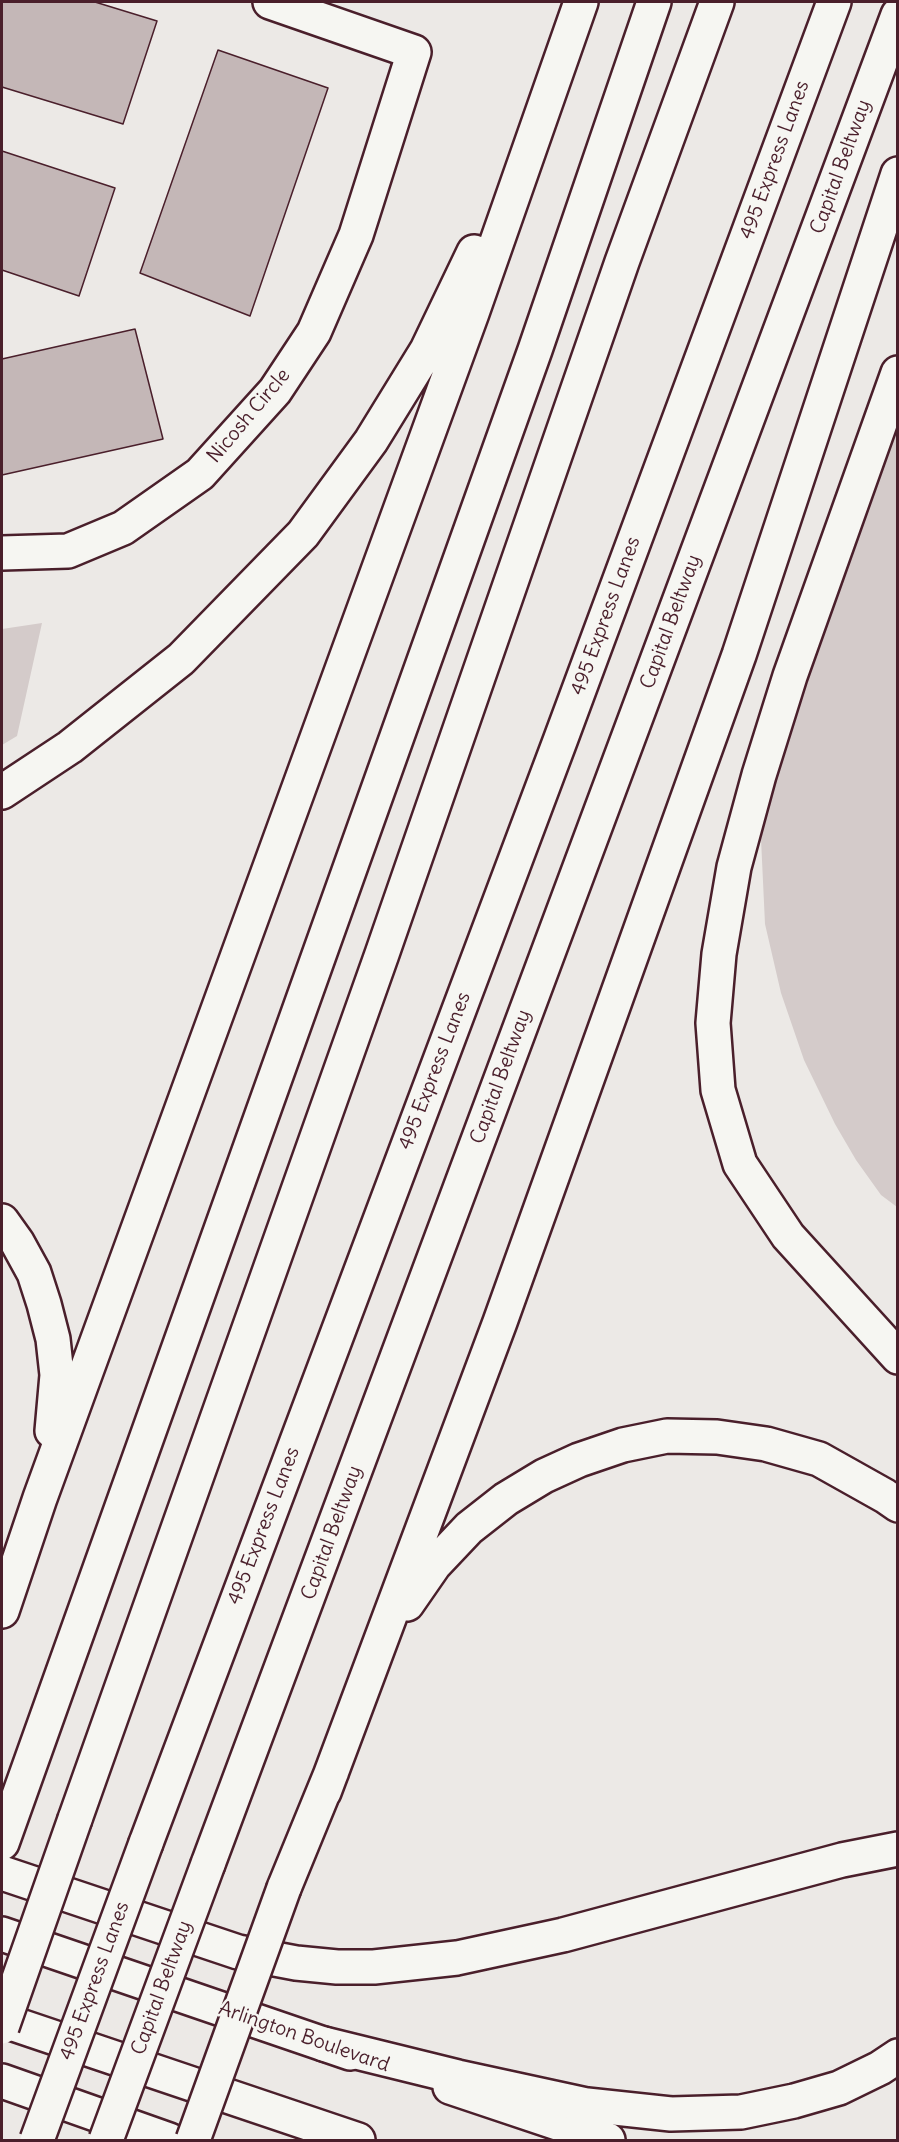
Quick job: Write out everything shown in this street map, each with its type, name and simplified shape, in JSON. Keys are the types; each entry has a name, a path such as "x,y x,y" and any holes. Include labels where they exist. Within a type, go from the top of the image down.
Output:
{"main road":[{"name":"Nicosh Circle","path":"2,553 68,551 123,528 200,474 276,391 314,332 356,235 414,52 270,2"},
{"path":"2,1611 40,1498 464,335 581,2"},
{"path":"2,1843 535,350 654,2"},
{"path":"2,2027 386,943 622,261 717,2"},
{"name":"495 Express Lanes","path":"37,2140 834,2"},
{"name":"Capital Beltway","path":"106,2140 897,15"},
{"path":"2,792 70,747 181,659 303,534 371,441 427,350 543,110"},
{"path":"324,1792 504,1311 735,666 897,174"},
{"path":"897,373 790,676 759,775 734,867 719,954 713,1023 718,1090 740,1164 788,1236 897,1357"},
{"path":"2,1221 34,1273 53,1340 57,1375 55,1413 40,1498"},
{"path":"193,2140 284,1888 381,1647 434,1564 469,1528 506,1499 544,1476 579,1460 623,1445 667,1436 717,1437 766,1444 819,1459 897,1505"},
{"path":"2,1873 238,1952 296,1963 337,1967 374,1967 457,1958 563,1935 831,1863 897,1849"},
{"name":"Arlington Boulevard","path":"2,1934 608,2140"},
{"path":"2,2020 353,2139"},
{"path":"324,2044 458,2077 587,2104 671,2114 741,2112 794,2101 839,2088 880,2068 897,2056"},
{"path":"2,2081 169,2140"}],"shaded area":[{"path":"897,379 897,1207 881,1195 856,1160 835,1124 804,1060 781,993 765,924 761,839 800,649"},
{"path":"42,623 17,736 2,745 2,629"}],"building":[{"path":"2,2 95,2 157,21 123,124 2,87"},
{"path":"218,50 328,88 250,316 140,273"},
{"path":"2,151 115,188 79,296 2,270"},
{"path":"135,329 163,439 2,475 2,359"}]}
